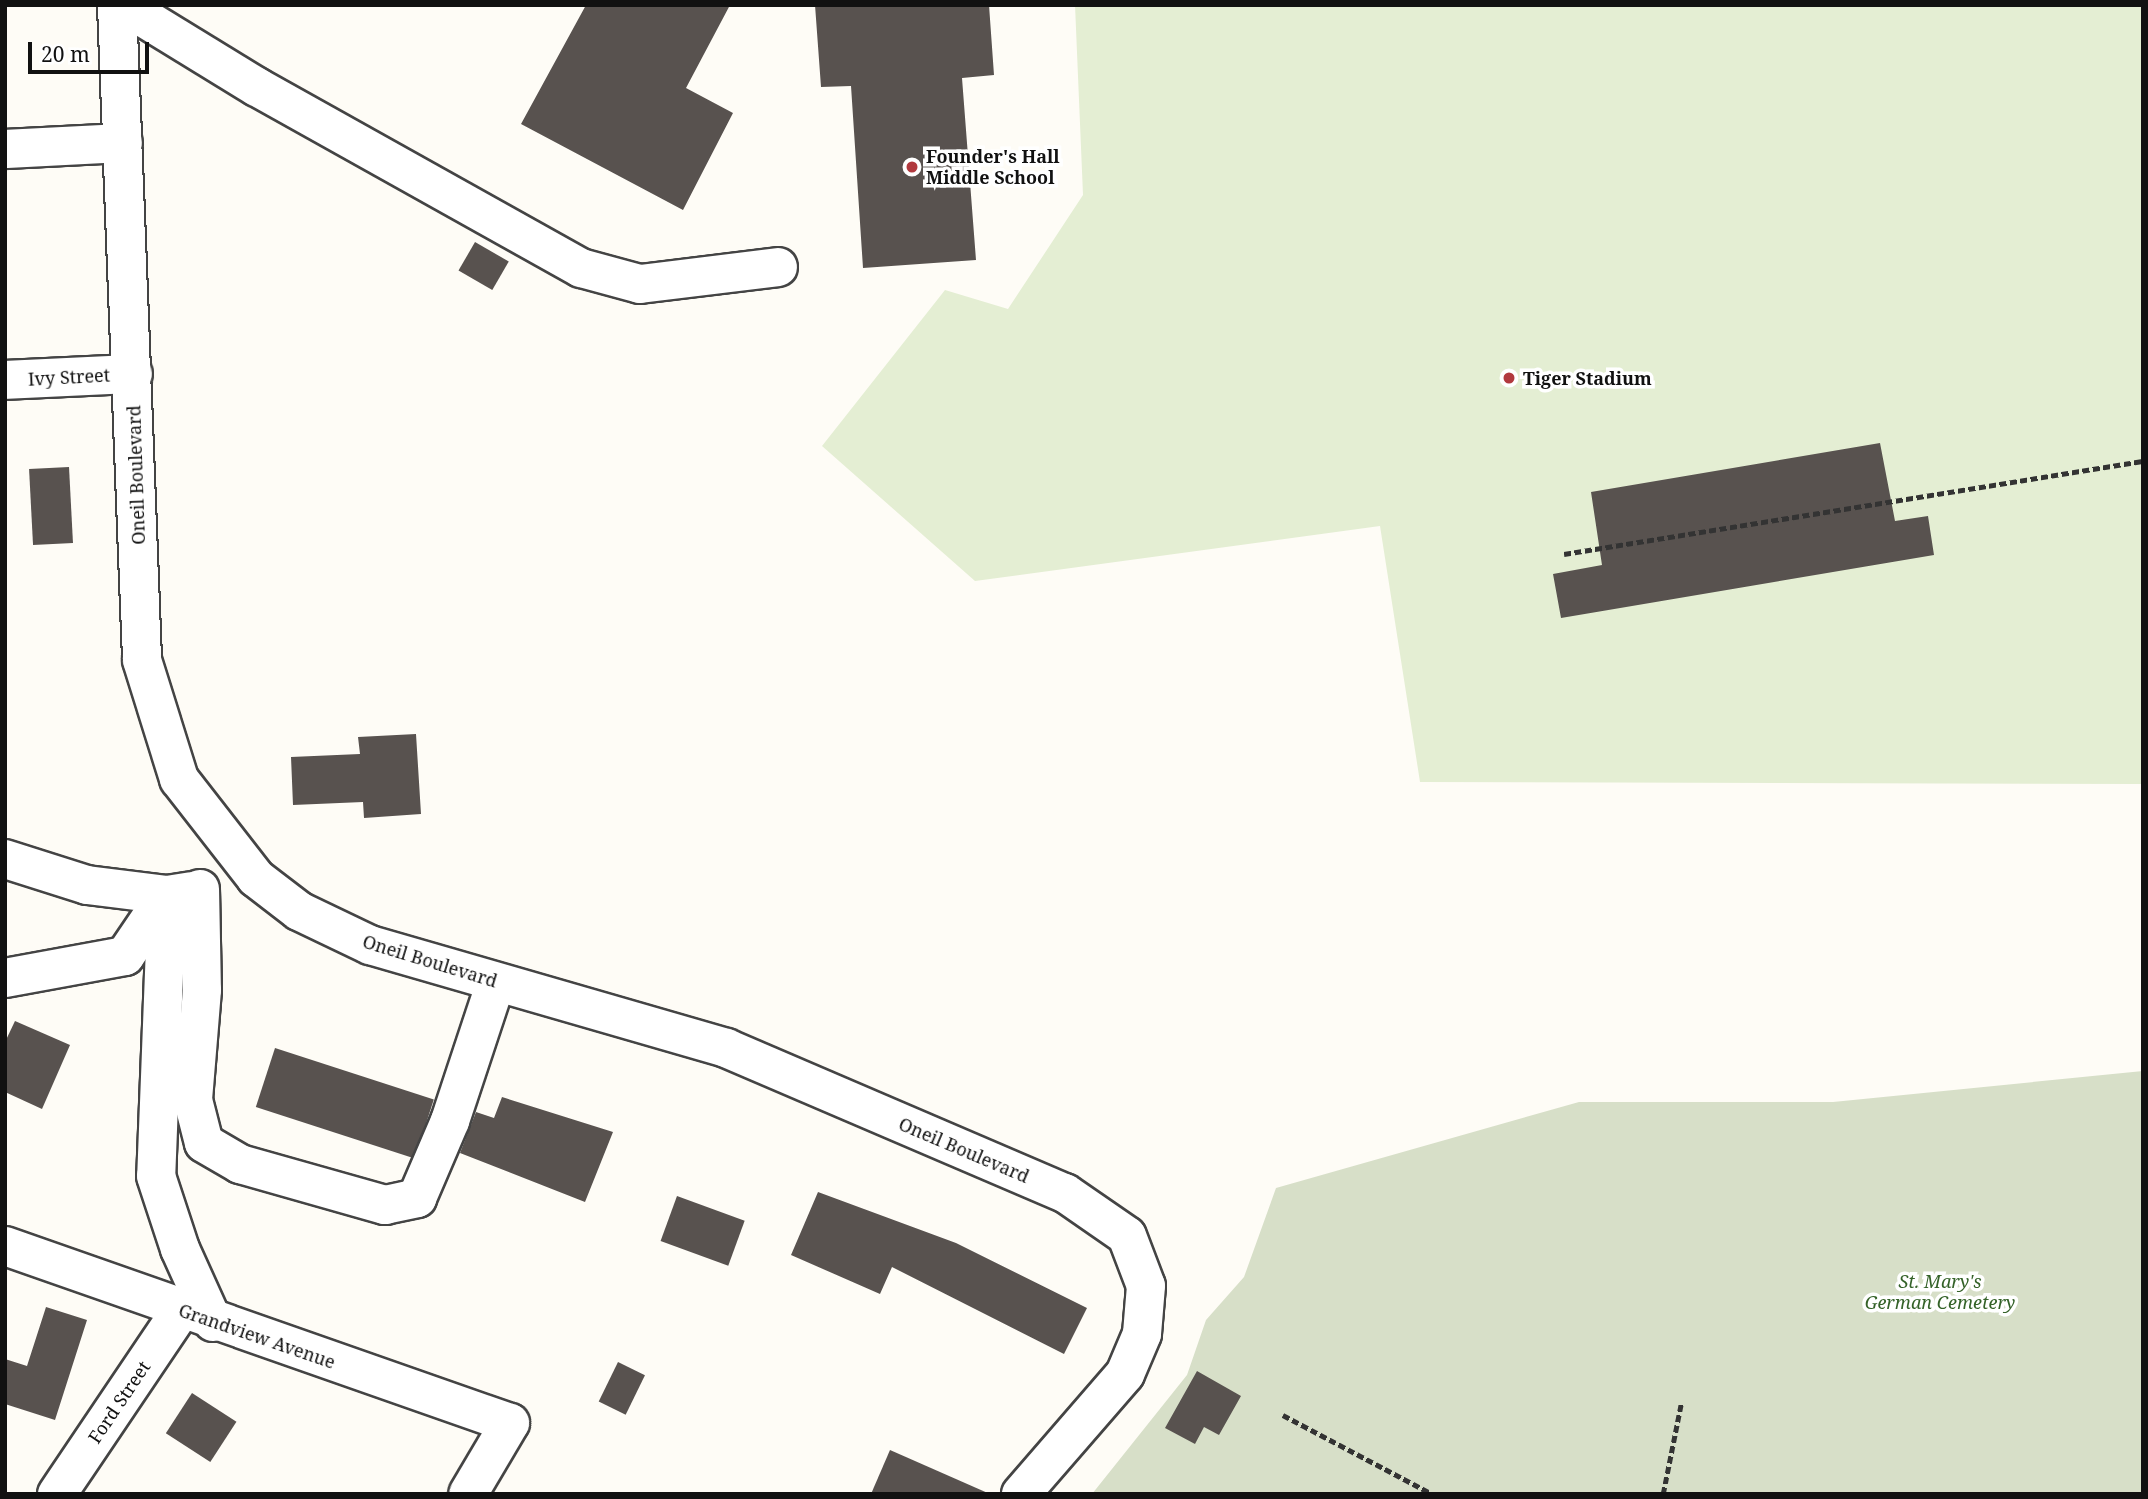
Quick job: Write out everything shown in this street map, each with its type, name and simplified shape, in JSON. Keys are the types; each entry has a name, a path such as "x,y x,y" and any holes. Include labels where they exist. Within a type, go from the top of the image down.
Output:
{"street":[{"name":"Oneil Boulevard","path":"117,5 142,660 179,779 256,878 299,911 370,945 726,1048 1065,1193 1127,1236 1146,1286 1142,1334 1125,1374 1021,1494"},
{"path":"123,5 257,87 582,268 640,284 778,267"},
{"path":"5,149 123,143"},
{"name":"Ivy Street","path":"5,380 133,374"},
{"path":"5,859 87,885 183,892 256,878"},
{"path":"5,978 125,956 183,892"},
{"path":"183,892 202,989 193,1100 204,1143 240,1164 385,1205 417,1198 450,1121 496,982"},
{"path":"183,892 156,1175 180,1249 197,1316"},
{"name":"Grandview Avenue","path":"5,1246 197,1316 510,1423 468,1494"},
{"name":"Ford Street","path":"57,1494 197,1316"}],"path":[{"path":"1564,554 2143,461"},
{"path":"1663,1494 1681,1404"},
{"path":"1283,1415 1432,1494"}],"green space":[{"name":"Tiger Stadium","path":"1075,5 2143,5 2143,784 1420,782 1380,526 975,581 822,446 945,290 1008,309 1083,195"},
{"name":"St. Mary's German Cemetery","path":"2143,1071 2143,1494 1092,1494 1187,1375 1206,1320 1244,1277 1276,1188 1579,1102 1833,1102"}],"building":[{"path":"586,5 730,5 686,88 733,113 683,210 521,124"},
{"path":"815,5 989,5 994,75 962,78 976,260 863,268 851,86 821,87"},
{"path":"475,242 509,262 492,290 459,271"},
{"path":"1880,443 1895,521 1928,516 1934,555 1561,618 1553,574 1602,565 1591,492"},
{"path":"69,467 73,543 33,545 29,469"},
{"path":"416,734 421,814 364,818 363,802 293,805 291,757 360,754 358,737"},
{"path":"15,1021 70,1045 42,1109 5,1092 5,1042"},
{"path":"275,1048 434,1100 415,1159 256,1107"},
{"path":"502,1097 613,1132 585,1202 460,1153 476,1112 494,1118"},
{"path":"818,1192 956,1243 1087,1308 1064,1354 892,1267 880,1294 791,1255"},
{"path":"677,1196 745,1221 728,1266 661,1241"},
{"path":"46,1307 87,1320 55,1420 5,1404 5,1359 27,1366"},
{"path":"618,1362 645,1375 626,1415 599,1402"},
{"path":"1197,1371 1241,1396 1219,1435 1204,1427 1195,1444 1165,1428"},
{"path":"192,1393 236,1422 210,1462 166,1433"},
{"path":"890,1450 990,1494 871,1494"}],"place":[{"name":"Founder's Hall Middle School","path":"912,167"},
{"name":"Tiger Stadium","path":"1509,378"}]}
